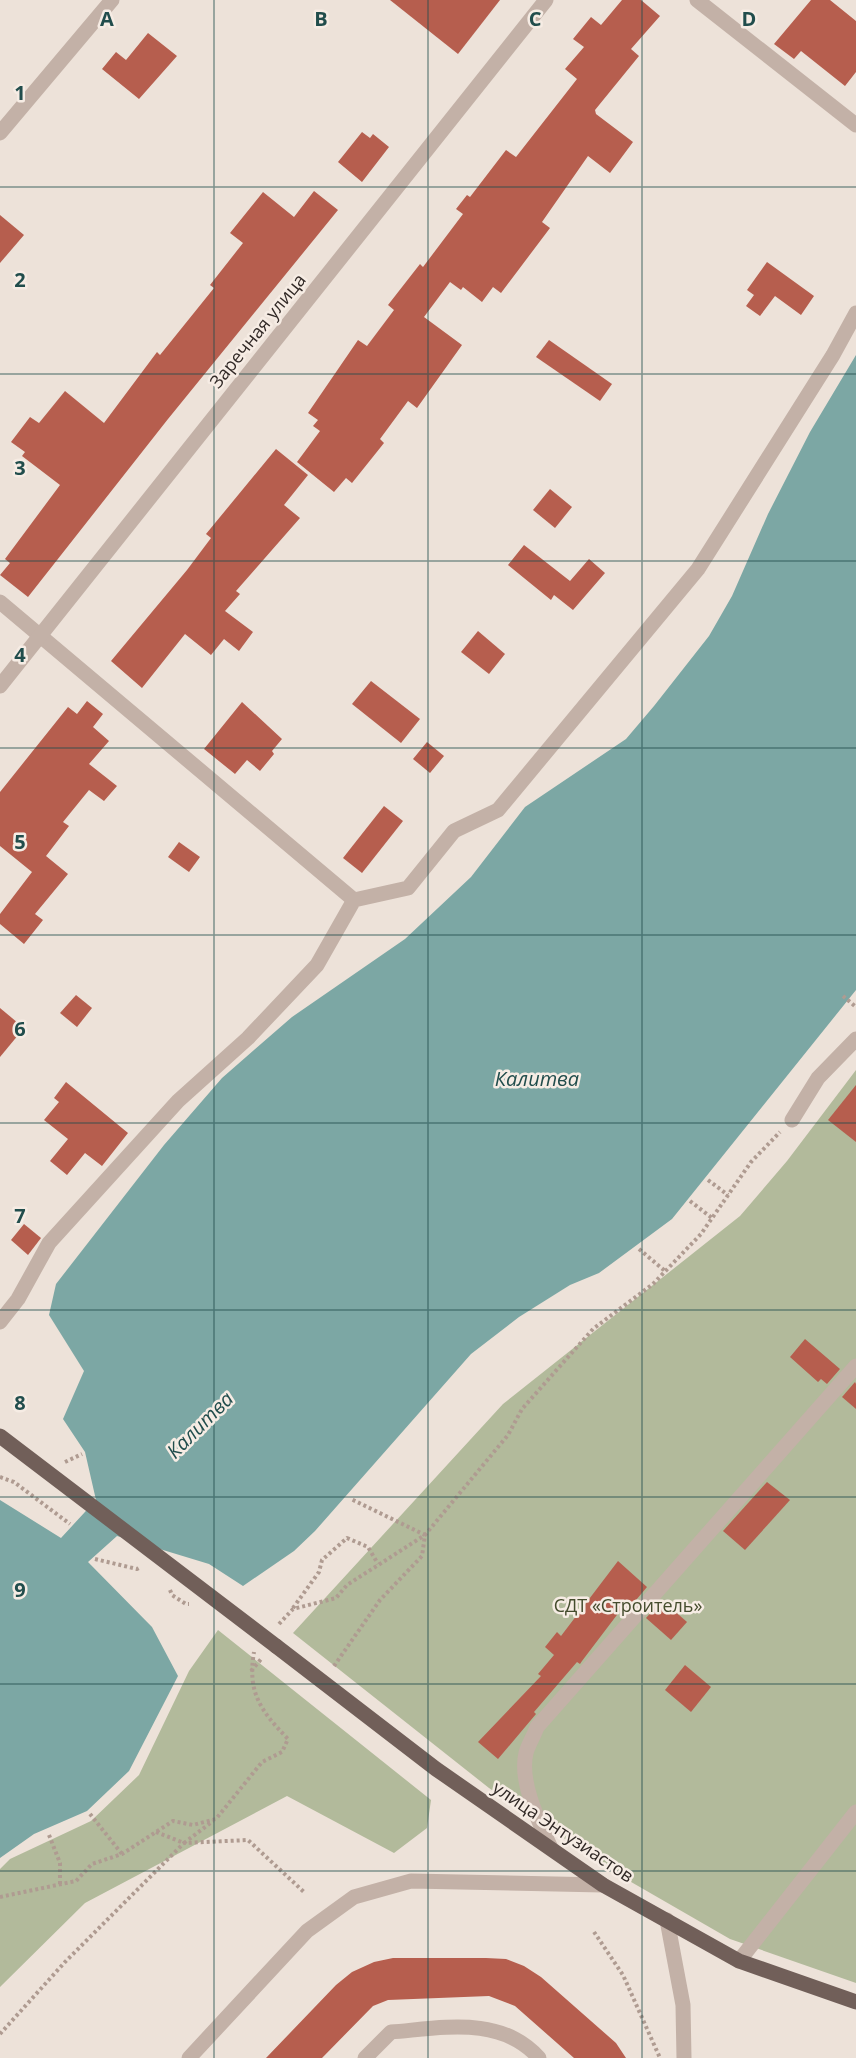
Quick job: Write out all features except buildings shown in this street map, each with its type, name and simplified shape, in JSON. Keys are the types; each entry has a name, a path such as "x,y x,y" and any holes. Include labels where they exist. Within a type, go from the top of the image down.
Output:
{"main road":[{"name":"улица Энтузиастов","path":"0,1436 267,1648 603,1885 739,1961 856,2002"}],"street":[{"path":"0,133 112,0"},
{"name":"Заречная улица","path":"0,686 546,0"},
{"path":"697,0 856,124"},
{"path":"0,1322 18,1299 49,1243 178,1101 248,1038 317,965 354,900 408,888 454,831 498,810 698,569 833,355 856,313"},
{"path":"0,602 354,900"},
{"path":"792,1120 818,1078 856,1039"},
{"path":"551,1848 534,1812 527,1786 525,1755 537,1727 856,1366"},
{"path":"739,1961 856,1812"},
{"path":"189,2058 308,1931 354,1897 411,1881 603,1885"},
{"path":"667,1920 683,2005 684,2058"},
{"path":"365,2058 391,2032 470,2026 502,2032 539,2058"}],"path":[{"path":"843,996 856,1007"},
{"path":"293,1609 336,1598 347,1585 425,1535 508,1435 522,1409 593,1329 653,1284 701,1234 751,1162 792,1120"},
{"path":"708,1180 728,1194"},
{"path":"690,1201 712,1218"},
{"path":"639,1250 665,1271"},
{"path":"0,1477 14,1482 70,1524"},
{"path":"351,1499 425,1535"},
{"path":"332,1669 380,1600 422,1556 425,1535"},
{"path":"277,1626 293,1609 319,1572 322,1560 347,1538 368,1547 378,1564"},
{"path":"251,1671 267,1648"},
{"path":"0,2034 65,1962 184,1843 216,1819 262,1762 282,1752 288,1739 257,1702 251,1671 254,1651 267,1648"},
{"path":"90,1814 122,1854"},
{"path":"0,1897 76,1881 92,1864 122,1854 173,1821 193,1825 216,1819"},
{"path":"156,1832 184,1843 248,1839 304,1892"},
{"path":"49,1835 60,1863 60,1884"},
{"path":"594,1932 623,1975 660,2058"}],"green space":[{"name":"СДТ «Строитель»","path":"856,1070 856,1983 730,1939 619,1875 489,1788 293,1633 503,1404 740,1216 787,1161"},
{"path":"218,1630 431,1800 427,1828 394,1853 287,1796 85,1903 0,1987 0,1869 10,1859 91,1821 139,1775 189,1671"}],"water":[{"name":"Калитва","path":"856,355 856,990 672,1219 599,1273 570,1285 519,1317 471,1354 315,1531 294,1551 243,1586 209,1564 117,1536 88,1562 152,1627 178,1676 129,1771 87,1811 34,1834 0,1858 0,1500 61,1538 96,1500 85,1452 63,1419 84,1371 49,1315 56,1284 164,1145 222,1078 292,1017 405,939 471,877 525,807 626,739 709,636 732,596 768,514 810,432"}]}
